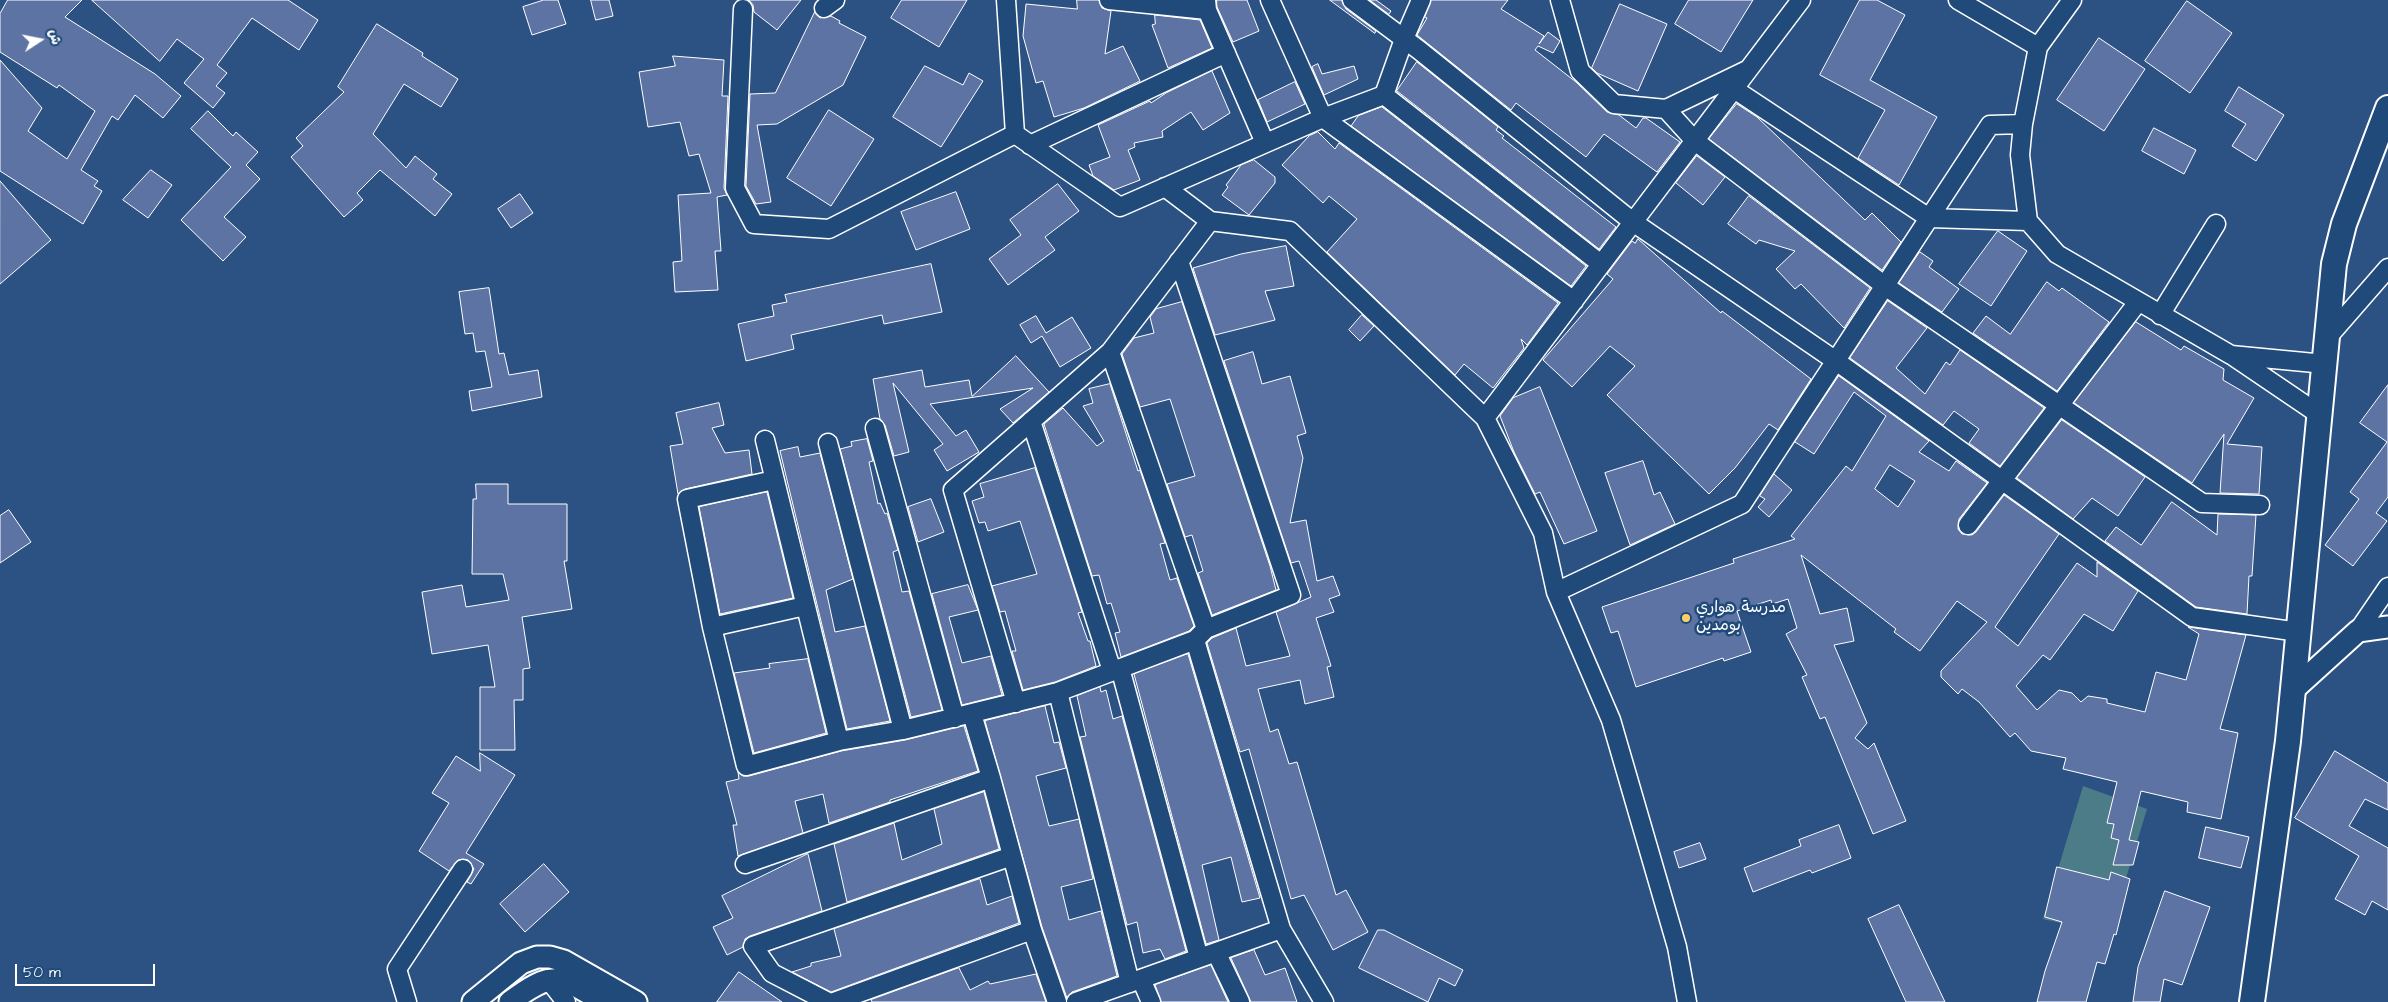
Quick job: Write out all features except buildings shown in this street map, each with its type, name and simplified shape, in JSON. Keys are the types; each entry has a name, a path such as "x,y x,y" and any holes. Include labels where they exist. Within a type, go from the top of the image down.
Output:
{"main road":[{"path":"2252,1002 2287,751 2334,264 2344,224 2388,108"}],"street":[{"path":"1006,0 1015,134 1120,207 1323,118 1384,95"},
{"path":"1109,0 1207,5 1266,143"},
{"path":"1270,0 1323,118 1574,301"},
{"path":"1352,0 1404,38 1634,222 1836,361 2192,617 2298,632"},
{"path":"1384,95 1404,38 1421,0"},
{"path":"1560,0 1580,71 1614,104 1666,109 1750,68"},
{"path":"1485,418 1801,0"},
{"path":"1958,0 2038,47"},
{"path":"2072,0 2038,47 2022,124 2020,155 2028,221 2057,254 2231,355 2320,415"},
{"path":"744,9 735,188 754,224 829,229 1015,134"},
{"path":"1030,145 1226,53"},
{"path":"1734,89 1929,218 2028,221"},
{"path":"1384,95 1601,264"},
{"path":"1666,109 1694,141 1885,286 2202,502 2260,505"},
{"path":"1556,592 1742,504 1990,125 2022,124"},
{"path":"1165,187 1210,221 1290,231 1485,418 1543,534 1556,592 1611,720 1676,947 1687,1002"},
{"path":"1016,703 953,490 1110,352 1210,221"},
{"path":"2160,315 2216,224"},
{"path":"774,480 687,499 712,627 746,766 839,742 903,730 1058,692 1291,595 1179,261"},
{"path":"2327,338 2388,268"},
{"path":"1968,525 2138,302"},
{"path":"1110,352 1200,634 1281,929 1324,1002"},
{"path":"2231,355 2325,364"},
{"path":"1031,421 1116,669 1199,958"},
{"path":"876,428 963,716 991,778 1032,930 1058,1002"},
{"path":"765,440 839,742"},
{"path":"828,443 903,730"},
{"path":"2293,690 2358,631 2388,587"},
{"path":"712,627 805,606"},
{"path":"2358,631 2388,627"},
{"path":"1058,692 1136,981 1150,1002"},
{"path":"745,864 991,778"},
{"path":"828,1002 772,974 753,946 1012,856"},
{"path":"407,1002 397,969 464,869"},
{"path":"1076,1002 1281,929"},
{"path":"834,1002 1032,930"},
{"path":"1216,952 1240,1002"},
{"path":"473,1002 521,963 537,957 550,957 564,962 636,1002"},
{"path":"510,1002 534,984 548,979 567,981 604,1002"},
{"path":"548,979 566,1002"}],"green space":[{"path":"2083,786 2147,809 2109,934 2043,919"}],"place":[{"name":"مدرسة هواري بومدين","path":"1686,618"}]}
